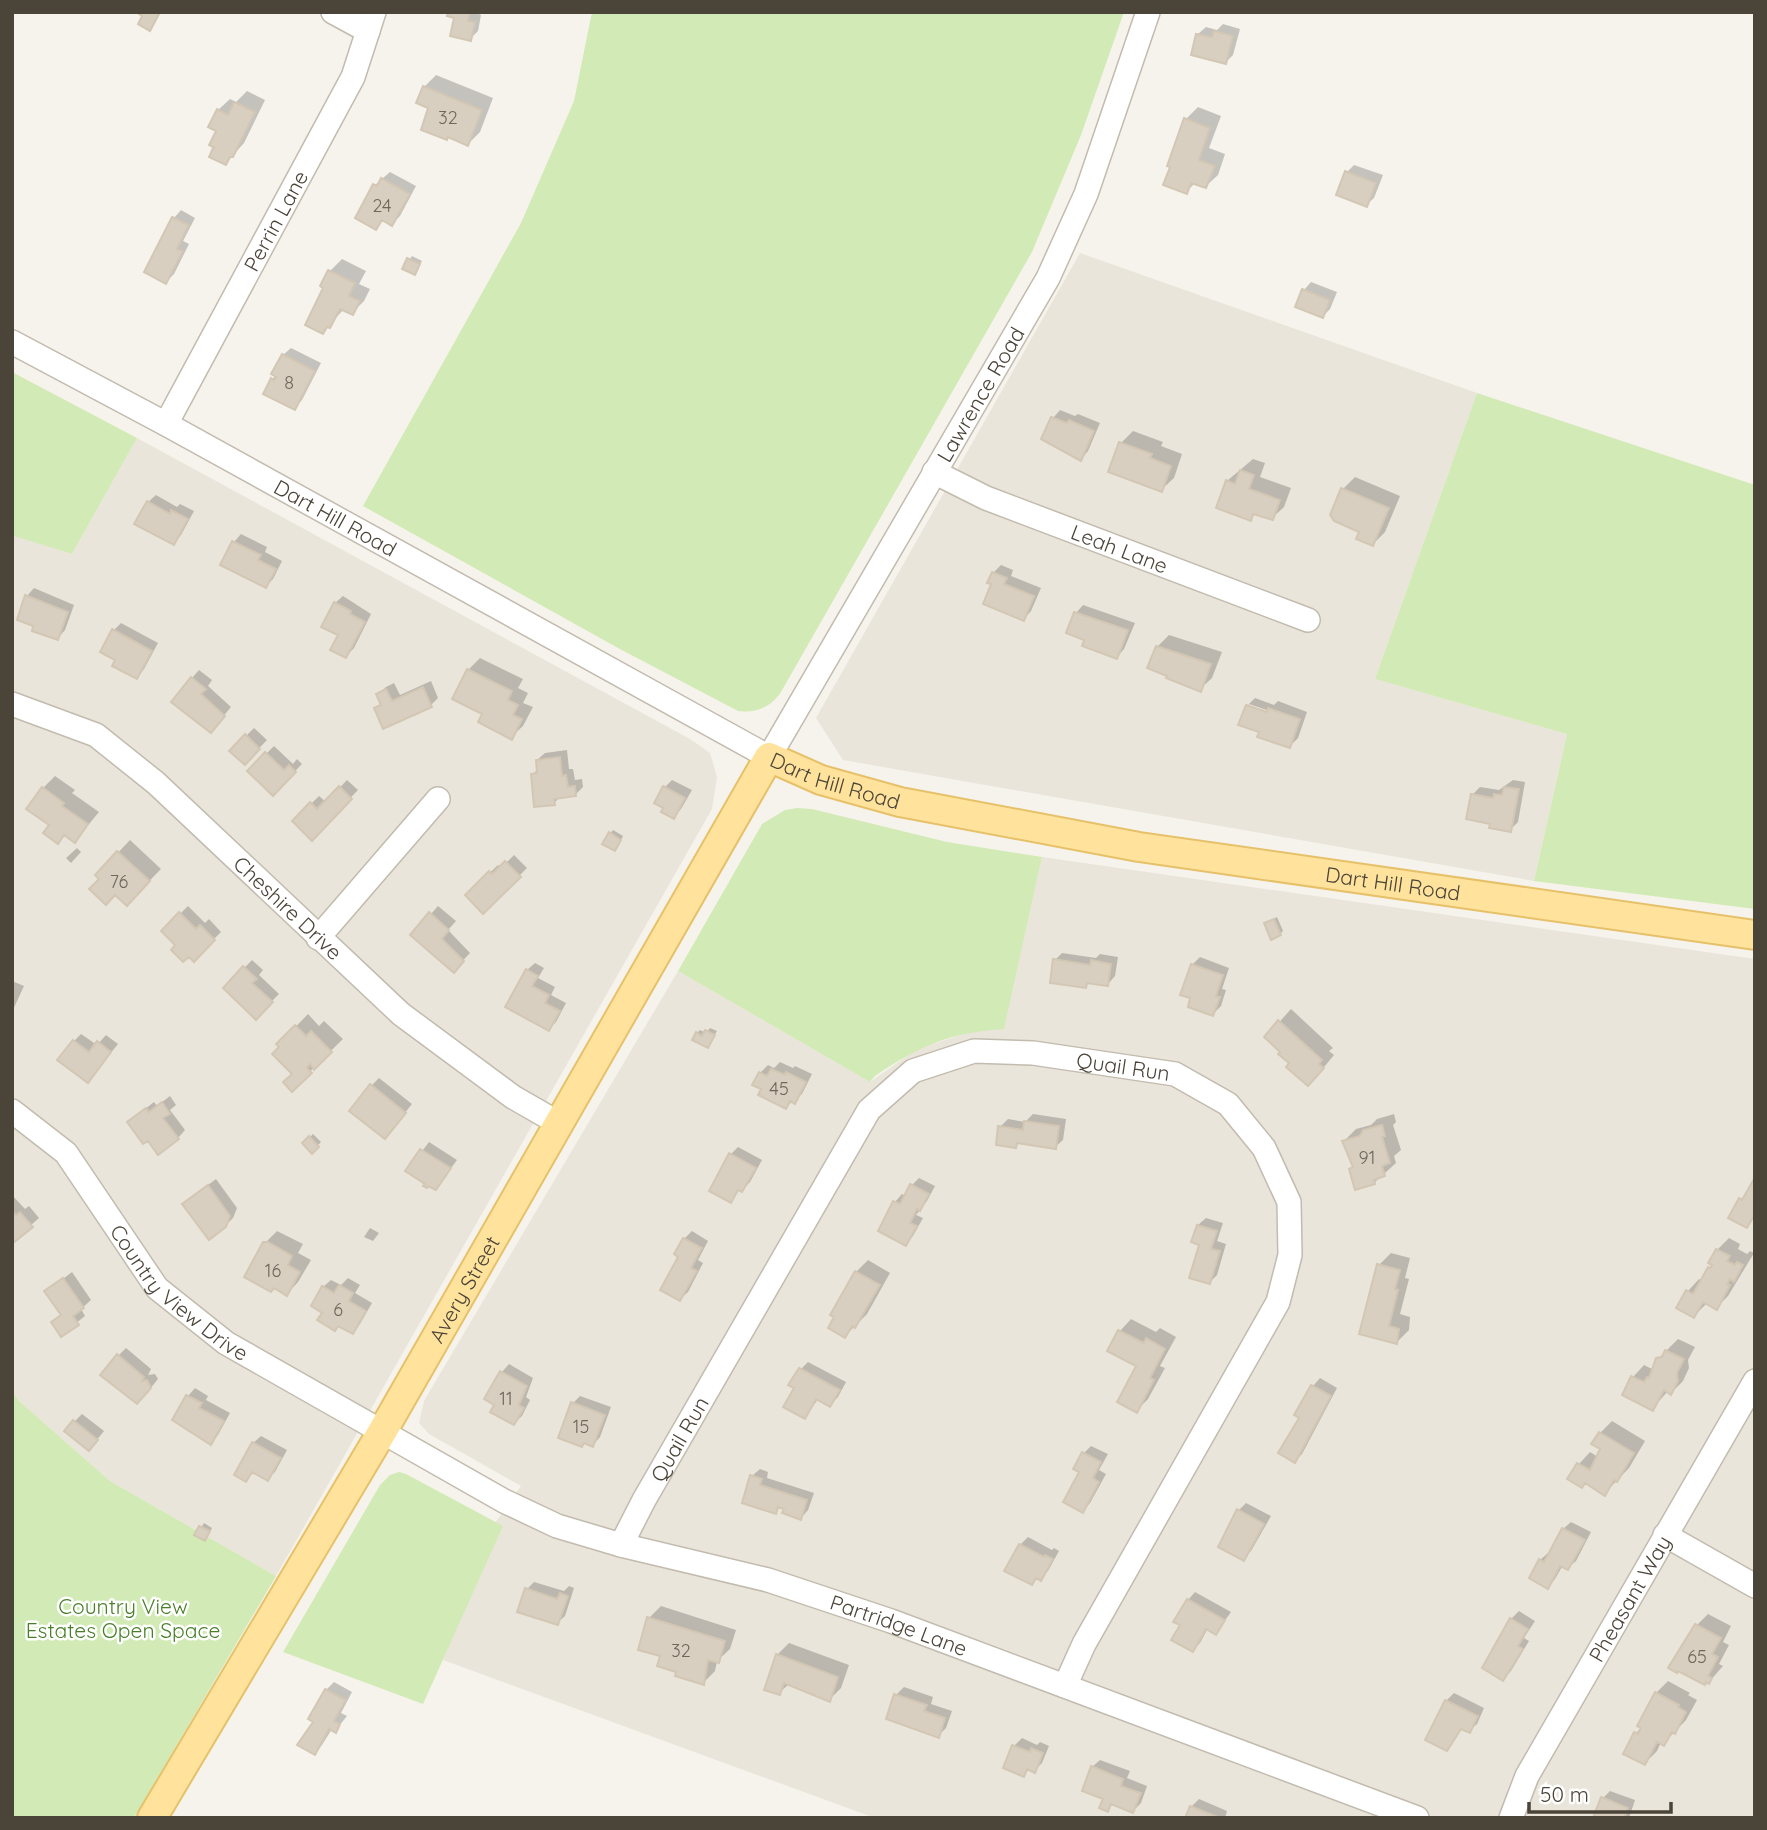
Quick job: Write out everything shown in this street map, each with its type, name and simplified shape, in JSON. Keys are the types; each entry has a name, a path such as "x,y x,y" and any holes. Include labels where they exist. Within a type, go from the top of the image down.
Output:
{"main road":[{"name":"Dart Hill Road","path":"769,757 821,780 900,802 1139,846 1755,935"},
{"name":"Avery Street","path":"152,1818 382,1432 769,757"}],"street":[{"path":"333,12 371,22"},
{"name":"Lawrence Road","path":"769,757 1048,278 1086,194 1148,12"},
{"name":"Perrin Lane","path":"166,424 353,77 371,22"},
{"name":"Dart Hill Road","path":"12,342 166,424 769,757"},
{"name":"Leah Lane","path":"934,472 986,498 1308,620"},
{"name":"Cheshire Drive","path":"12,704 96,736 156,783 401,1014 513,1097 560,1124"},
{"path":"318,938 438,799"},
{"name":"Quail Run","path":"621,1545 644,1500 869,1110 913,1071 974,1051 1032,1053 1175,1074 1228,1104 1264,1148 1289,1202 1290,1255 1278,1302 1084,1644 1065,1686"},
{"name":"Country View Drive","path":"12,1111 66,1153 156,1288 226,1343 382,1432"},
{"name":"Pheasant Way","path":"1511,1818 1527,1776 1755,1381"},
{"name":"Partridge Lane","path":"382,1432 514,1506 557,1526 621,1545 768,1580 891,1622 1417,1818"},
{"path":"1665,1535 1755,1586"}],"shaded area":[{"path":"1080,253 1477,393 1375,679 1567,734 1534,881 843,760 816,718"},
{"path":"137,438 690,739 710,753 717,777 712,809 276,1576 110,1481 19,1401 12,1391 12,542 14,535 72,554"},
{"path":"1042,857 1755,959 1755,1818 875,1818 443,1660 495,1523 521,1486 429,1434 419,1423 424,1401 678,971 870,1082 917,1049 973,1031 1004,1028"}],"green space":[{"path":"592,12 1124,12 1081,135 1032,252 781,692 767,706 757,710 738,711 618,648 363,506 521,223 574,101"},
{"path":"12,372 137,438 72,554 14,536 12,542"},
{"path":"1477,393 1755,485 1755,909 1534,881 1567,734 1375,679"},
{"path":"812,809 947,842 1042,857 1004,1029 968,1033 936,1042 891,1065 870,1082 678,971 762,824 785,810"},
{"name":"Country View Estates Open Space","path":"12,1391 19,1401 110,1481 276,1576 134,1818 12,1818"},
{"path":"399,1472 503,1526 423,1704 283,1652 380,1485 390,1475"}],"building":[{"path":"136,12 160,12 150,31 138,24 142,16"},
{"path":"448,12 470,12 468,21 475,22 471,41 450,36 454,18 447,16"},
{"path":"1214,31 1233,36 1226,64 1191,55 1196,34 1212,37"},
{"path":"423,86 482,110 468,146 421,130 428,108 416,103"},
{"path":"234,102 255,112 233,157 230,157 226,165 209,157 215,148 209,145 216,131 208,127 217,109 228,115"},
{"path":"1184,118 1210,128 1199,160 1215,166 1206,188 1191,183 1187,194 1163,185"},
{"path":"1345,171 1376,183 1367,207 1336,195"},
{"path":"381,178 410,194 392,226 382,220 376,230 355,218 373,184 377,186"},
{"path":"172,217 189,225 177,249 183,251 166,284 144,272"},
{"path":"407,258 420,264 415,275 402,269"},
{"path":"328,270 355,283 349,296 360,301 353,315 340,309 330,328 327,327 323,334 305,325 323,288 320,286"},
{"path":"1302,289 1330,300 1323,318 1295,307"},
{"path":"282,354 315,371 295,410 263,394 271,378 274,380 276,377 271,374"},
{"path":"1051,417 1067,423 1069,420 1094,431 1081,461 1041,439"},
{"path":"1119,442 1152,454 1150,458 1171,466 1162,492 1108,472"},
{"path":"1240,470 1254,475 1249,489 1280,500 1273,520 1253,514 1251,521 1216,508 1226,480 1235,484"},
{"path":"1341,488 1389,508 1373,546 1356,539 1359,532 1334,521 1330,515"},
{"path":"147,501 170,514 171,510 188,519 174,545 134,524"},
{"path":"232,541 261,555 258,560 276,569 266,588 220,565"},
{"path":"992,572 1007,578 1004,584 1034,596 1024,621 983,604 991,584 987,583"},
{"path":"25,595 68,612 58,640 32,631 33,626 17,620"},
{"path":"334,602 365,622 346,658 330,650 338,635 321,627"},
{"path":"1074,612 1128,630 1117,659 1082,646 1084,640 1066,633"},
{"path":"112,629 152,651 137,679 112,666 115,660 100,652"},
{"path":"1156,646 1211,664 1201,692 1147,668"},
{"path":"467,669 512,691 508,700 518,705 513,715 522,719 512,740 478,722 482,714 452,699"},
{"path":"191,677 206,689 201,694 225,716 211,733 171,702"},
{"path":"423,687 432,707 383,729 374,708 381,705 376,694 386,689 392,701"},
{"path":"1246,705 1267,712 1268,708 1300,719 1290,748 1257,737 1259,732 1238,725"},
{"path":"245,734 260,749 245,765 229,751"},
{"path":"265,752 284,770 289,765 296,772 273,796 247,771"},
{"path":"560,757 562,776 566,775 568,787 575,786 576,796 554,799 555,805 534,807 531,774 537,773 536,760"},
{"path":"339,786 352,799 312,841 292,821 310,802 317,809"},
{"path":"663,786 685,798 674,819 661,812 663,808 654,803"},
{"path":"42,787 64,803 62,806 88,824 75,843 64,835 58,844 43,833 49,825 26,809"},
{"path":"1504,787 1519,789 1511,832 1489,828 1490,824 1466,819 1471,794 1493,798 1494,794 1502,795"},
{"path":"609,832 621,840 615,851 602,844"},
{"path":"117,851 150,881 127,906 115,895 106,905 89,889 99,879 95,875"},
{"path":"505,861 521,877 483,914 465,895 489,871 492,874"},
{"path":"179,912 196,929 200,925 215,940 194,962 189,957 183,962 171,950 175,945 161,931"},
{"path":"429,912 449,930 442,939 464,961 454,973 410,935"},
{"path":"1274,919 1281,935 1271,940 1264,923"},
{"path":"1053,959 1090,965 1091,960 1111,964 1108,986 1087,983 1086,988 1050,983"},
{"path":"1191,964 1223,975 1216,996 1220,997 1213,1016 1188,1007 1190,998 1180,995"},
{"path":"243,966 257,979 252,983 273,1002 256,1020 223,988"},
{"path":"526,969 538,976 532,986 549,995 545,1003 560,1011 549,1031 505,1007"},
{"path":"1278,1020 1322,1060 1319,1064 1324,1068 1308,1086 1286,1067 1289,1063 1264,1037"},
{"path":"295,1025 306,1036 311,1031 332,1052 314,1070 310,1064 307,1068 312,1073 292,1092 283,1082 292,1074 272,1054 279,1047 276,1044"},
{"path":"705,1030 715,1035 708,1048 692,1040 696,1032 702,1036"},
{"path":"73,1040 89,1052 97,1041 111,1052 88,1083 57,1060"},
{"path":"771,1069 785,1075 786,1072 806,1082 795,1104 790,1101 786,1109 758,1095 761,1089 752,1085 759,1072 767,1076"},
{"path":"370,1084 406,1113 385,1139 349,1111"},
{"path":"162,1102 170,1114 163,1118 179,1139 158,1155 148,1141 143,1144 127,1122 146,1108 149,1112"},
{"path":"1024,1121 1059,1126 1056,1149 1017,1143 1016,1148 996,1145 998,1126 1023,1130"},
{"path":"1382,1125 1385,1136 1382,1137 1390,1163 1382,1166 1385,1176 1374,1180 1375,1184 1355,1190 1349,1169 1353,1167 1342,1141 1360,1136 1363,1130"},
{"path":"309,1136 319,1147 312,1154 302,1143"},
{"path":"420,1149 451,1168 436,1190 423,1186 425,1184 405,1171"},
{"path":"729,1153 756,1168 742,1192 738,1190 731,1203 709,1191"},
{"path":"1755,1177 1755,1214 1747,1228 1728,1218"},
{"path":"910,1184 929,1194 910,1223 917,1226 906,1246 878,1231 893,1201 900,1204"},
{"path":"208,1185 230,1216 226,1227 209,1240 182,1204"},
{"path":"12,1211 16,1215 20,1212 33,1227 12,1244"},
{"path":"1197,1225 1217,1231 1211,1249 1220,1251 1210,1284 1189,1278 1199,1245 1191,1242"},
{"path":"683,1238 702,1248 691,1268 697,1271 680,1301 660,1290 678,1257 674,1254"},
{"path":"263,1242 268,1242 292,1256 288,1265 300,1272 287,1296 274,1288 271,1292 244,1277"},
{"path":"1716,1249 1730,1256 1727,1261 1743,1265 1734,1282 1730,1279 1727,1284 1730,1285 1717,1310 1703,1302 1694,1318 1676,1308 1686,1290 1693,1294 1708,1267 1712,1265 1708,1263"},
{"path":"1377,1264 1400,1270 1389,1326 1399,1329 1397,1344 1359,1334"},
{"path":"855,1271 880,1285 855,1328 852,1326 845,1338 828,1328 834,1317 830,1315"},
{"path":"63,1278 84,1308 73,1316 79,1325 61,1337 51,1322 61,1315 44,1291"},
{"path":"339,1285 353,1293 349,1301 366,1311 353,1334 338,1326 335,1331 317,1320 322,1313 311,1306 322,1286 334,1293"},
{"path":"1118,1330 1144,1343 1146,1338 1165,1349 1150,1378 1154,1380 1137,1413 1117,1402 1136,1366 1107,1351"},
{"path":"1665,1350 1684,1359 1671,1395 1664,1390 1653,1411 1622,1395 1631,1376 1644,1382 1649,1378 1656,1358 1662,1357"},
{"path":"117,1354 144,1377 142,1381 147,1380 151,1388 137,1404 100,1375"},
{"path":"799,1368 840,1390 830,1407 816,1399 805,1419 783,1407 794,1388 788,1385"},
{"path":"500,1371 527,1386 519,1405 524,1408 514,1425 490,1412 494,1405 484,1399"},
{"path":"1311,1385 1331,1396 1295,1463 1278,1453 1299,1418 1294,1415"},
{"path":"186,1395 202,1403 199,1408 224,1421 211,1445 172,1420"},
{"path":"571,1402 605,1415 593,1447 584,1443 582,1447 558,1438"},
{"path":"73,1420 98,1440 89,1451 64,1431"},
{"path":"1599,1432 1634,1453 1617,1482 1614,1480 1605,1496 1585,1483 1582,1488 1567,1479 1577,1463 1590,1470 1600,1449 1591,1444"},
{"path":"252,1442 281,1458 268,1481 252,1472 246,1482 234,1475"},
{"path":"1082,1452 1101,1462 1093,1478 1099,1482 1083,1513 1063,1502 1079,1472 1073,1469"},
{"path":"750,1475 762,1479 760,1485 807,1500 801,1520 782,1513 784,1509 778,1507 776,1514 742,1503"},
{"path":"1237,1509 1264,1524 1244,1561 1218,1547"},
{"path":"199,1526 210,1531 205,1541 194,1535"},
{"path":"1562,1528 1585,1540 1568,1570 1560,1566 1548,1589 1529,1578 1539,1559 1544,1562"},
{"path":"1019,1544 1053,1559 1041,1581 1036,1578 1032,1585 1004,1571"},
{"path":"525,1588 557,1599 560,1593 568,1596 558,1625 517,1612"},
{"path":"1187,1599 1225,1620 1216,1635 1206,1629 1193,1652 1171,1640 1180,1625 1173,1622"},
{"path":"647,1617 725,1641 719,1663 708,1660 704,1685 675,1676 676,1672 657,1666 660,1656 638,1650"},
{"path":"1510,1618 1528,1629 1518,1646 1523,1649 1503,1681 1482,1668"},
{"path":"1695,1624 1721,1638 1712,1654 1718,1657 1708,1676 1712,1678 1709,1684 1706,1682 1705,1685 1668,1668"},
{"path":"776,1654 838,1677 830,1702 784,1683 780,1695 764,1690"},
{"path":"325,1689 346,1700 334,1721 340,1724 336,1733 329,1729 315,1755 297,1745 313,1722 308,1719"},
{"path":"1655,1692 1686,1712 1675,1734 1672,1732 1664,1746 1657,1742 1645,1765 1623,1754 1634,1732 1638,1734 1641,1728 1637,1726"},
{"path":"894,1694 927,1705 924,1711 945,1718 939,1738 886,1719"},
{"path":"1445,1700 1478,1716 1470,1733 1461,1729 1447,1751 1425,1740"},
{"path":"1012,1745 1030,1752 1031,1748 1043,1753 1035,1773 1027,1769 1024,1777 1003,1768"},
{"path":"1091,1766 1123,1779 1121,1786 1141,1793 1133,1813 1111,1804 1108,1812 1099,1808 1103,1799 1082,1791"},
{"path":"1601,1797 1628,1808 1624,1818 1593,1818"},
{"path":"1190,1806 1220,1818 1185,1818"}]}
